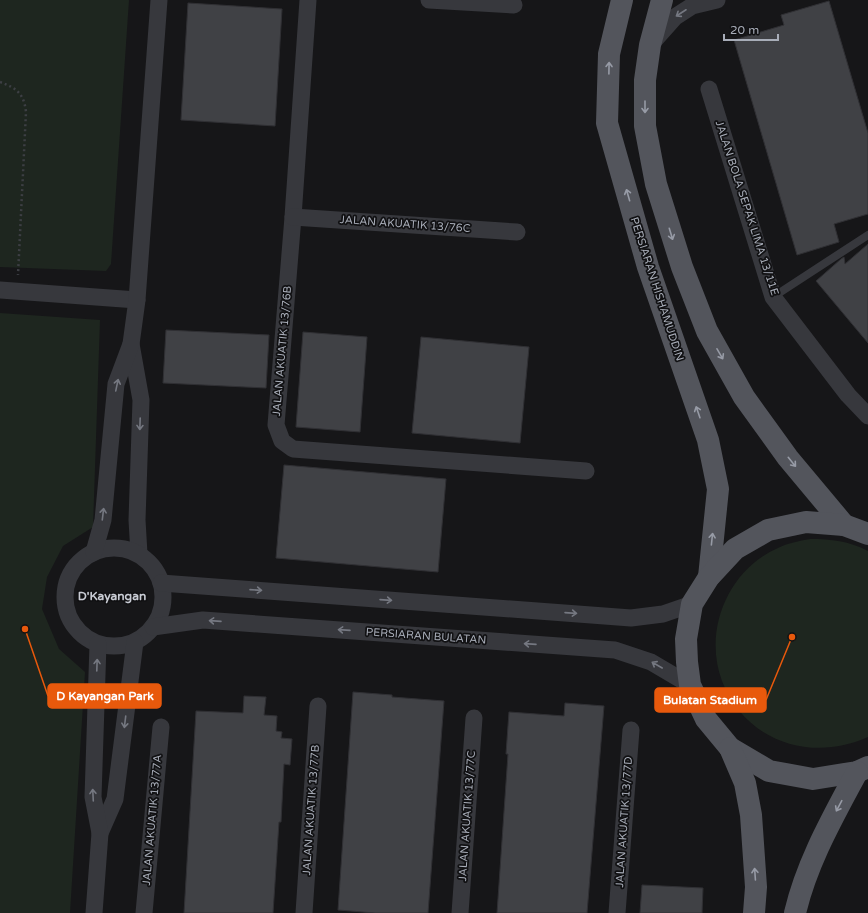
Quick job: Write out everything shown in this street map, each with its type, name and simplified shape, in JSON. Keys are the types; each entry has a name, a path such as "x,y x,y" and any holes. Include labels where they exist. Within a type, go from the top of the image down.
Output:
{"main road":[{"name":"PERSIARAN HISHAMUDDIN","path":"622,0 609,54 608,123 648,267 708,440 718,488 709,578"},
{"path":"662,0 650,45 645,80 645,126 656,184 682,267 707,331 744,397 788,458 844,525"},
{"path":"754,913 756,887 751,815 745,783 730,748 706,719 690,685 686,639 692,604 709,578 735,549 768,530 806,522 844,525 868,534"},
{"path":"730,748 769,771 813,780 863,769"},
{"path":"795,913 808,869 825,831 863,769"}],"street":[{"path":"94,552 103,520 116,384 132,344 137,300 159,0"},
{"name":"JALAN AKUATIK 13/76B","path":"308,0 293,217 276,425 282,441 293,449 586,471"},
{"path":"429,0 514,5"},
{"path":"650,45 675,17 692,6 717,0"},
{"name":"JALAN BOLA SEPAK LIMA 13/11E","path":"709,89 773,297 848,395 868,416"},
{"name":"JALAN AKUATIK 13/76C","path":"293,217 517,232"},
{"path":"0,290 137,300"},
{"path":"132,344 141,400 137,520 138,554"},
{"path":"109,548 124,548 138,554 149,561 162,583 163,606 159,617 153,627 135,642 123,646 98,644 83,636 72,623 66,607 65,591 70,575 80,561 94,552 109,548"},
{"path":"162,583 631,618 663,614 692,604"},
{"name":"PERSIARAN BULATAN","path":"153,627 203,620 615,650 651,662 690,685"},
{"path":"100,833 115,799 135,642"},
{"path":"94,913 100,833 93,797 98,644"},
{"name":"JALAN AKUATIK 13/77B","path":"304,913 318,706"},
{"name":"JALAN AKUATIK 13/77C","path":"460,913 474,718"},
{"name":"JALAN AKUATIK 13/77A","path":"144,913 161,727"},
{"name":"JALAN AKUATIK 13/77D","path":"617,913 631,730"}],"lane":[{"path":"773,297 868,235"}],"path":[{"path":"0,82 14,87 25,100 26,112 17,292"}],"shaded area":[{"path":"0,0 129,0 111,264 106,271 0,267"},
{"path":"0,313 100,320 93,527 63,546 47,577 42,609 59,649 85,672 70,913 0,913"},
{"path":"810,539 840,541 868,551 868,737 846,745 824,748 803,747 782,741 763,732 746,719 733,702 722,681 717,662 716,642 718,622 724,604 733,586 745,571 760,558 778,548 798,541"}],"building":[{"path":"829,1 868,133 868,214 834,224 839,242 797,255 734,40 784,25 781,15"},
{"path":"188,3 282,9 275,126 181,120"},
{"path":"868,244 868,343 816,281 841,259 844,257 845,264"},
{"path":"166,330 269,335 266,388 163,383"},
{"path":"303,332 367,337 360,432 296,427"},
{"path":"421,337 529,347 520,443 412,433"},
{"path":"284,465 446,479 438,572 276,558"},
{"path":"353,692 444,701 428,913 375,913 338,910"},
{"path":"244,696 266,697 264,715 277,716 276,731 282,732 281,738 292,739 290,765 284,764 281,822 279,822 273,913 184,913 196,711 243,713"},
{"path":"565,703 604,706 587,913 497,913 508,754 506,754 509,712 564,716"},
{"path":"642,885 703,888 702,913 640,913"}],"place":[{"name":"D Kayangan Park","path":"25,629"},
{"name":"Bulatan Stadium","path":"792,637"}],"district":[{"name":"D'Kayangan","path":"112,596"}]}
